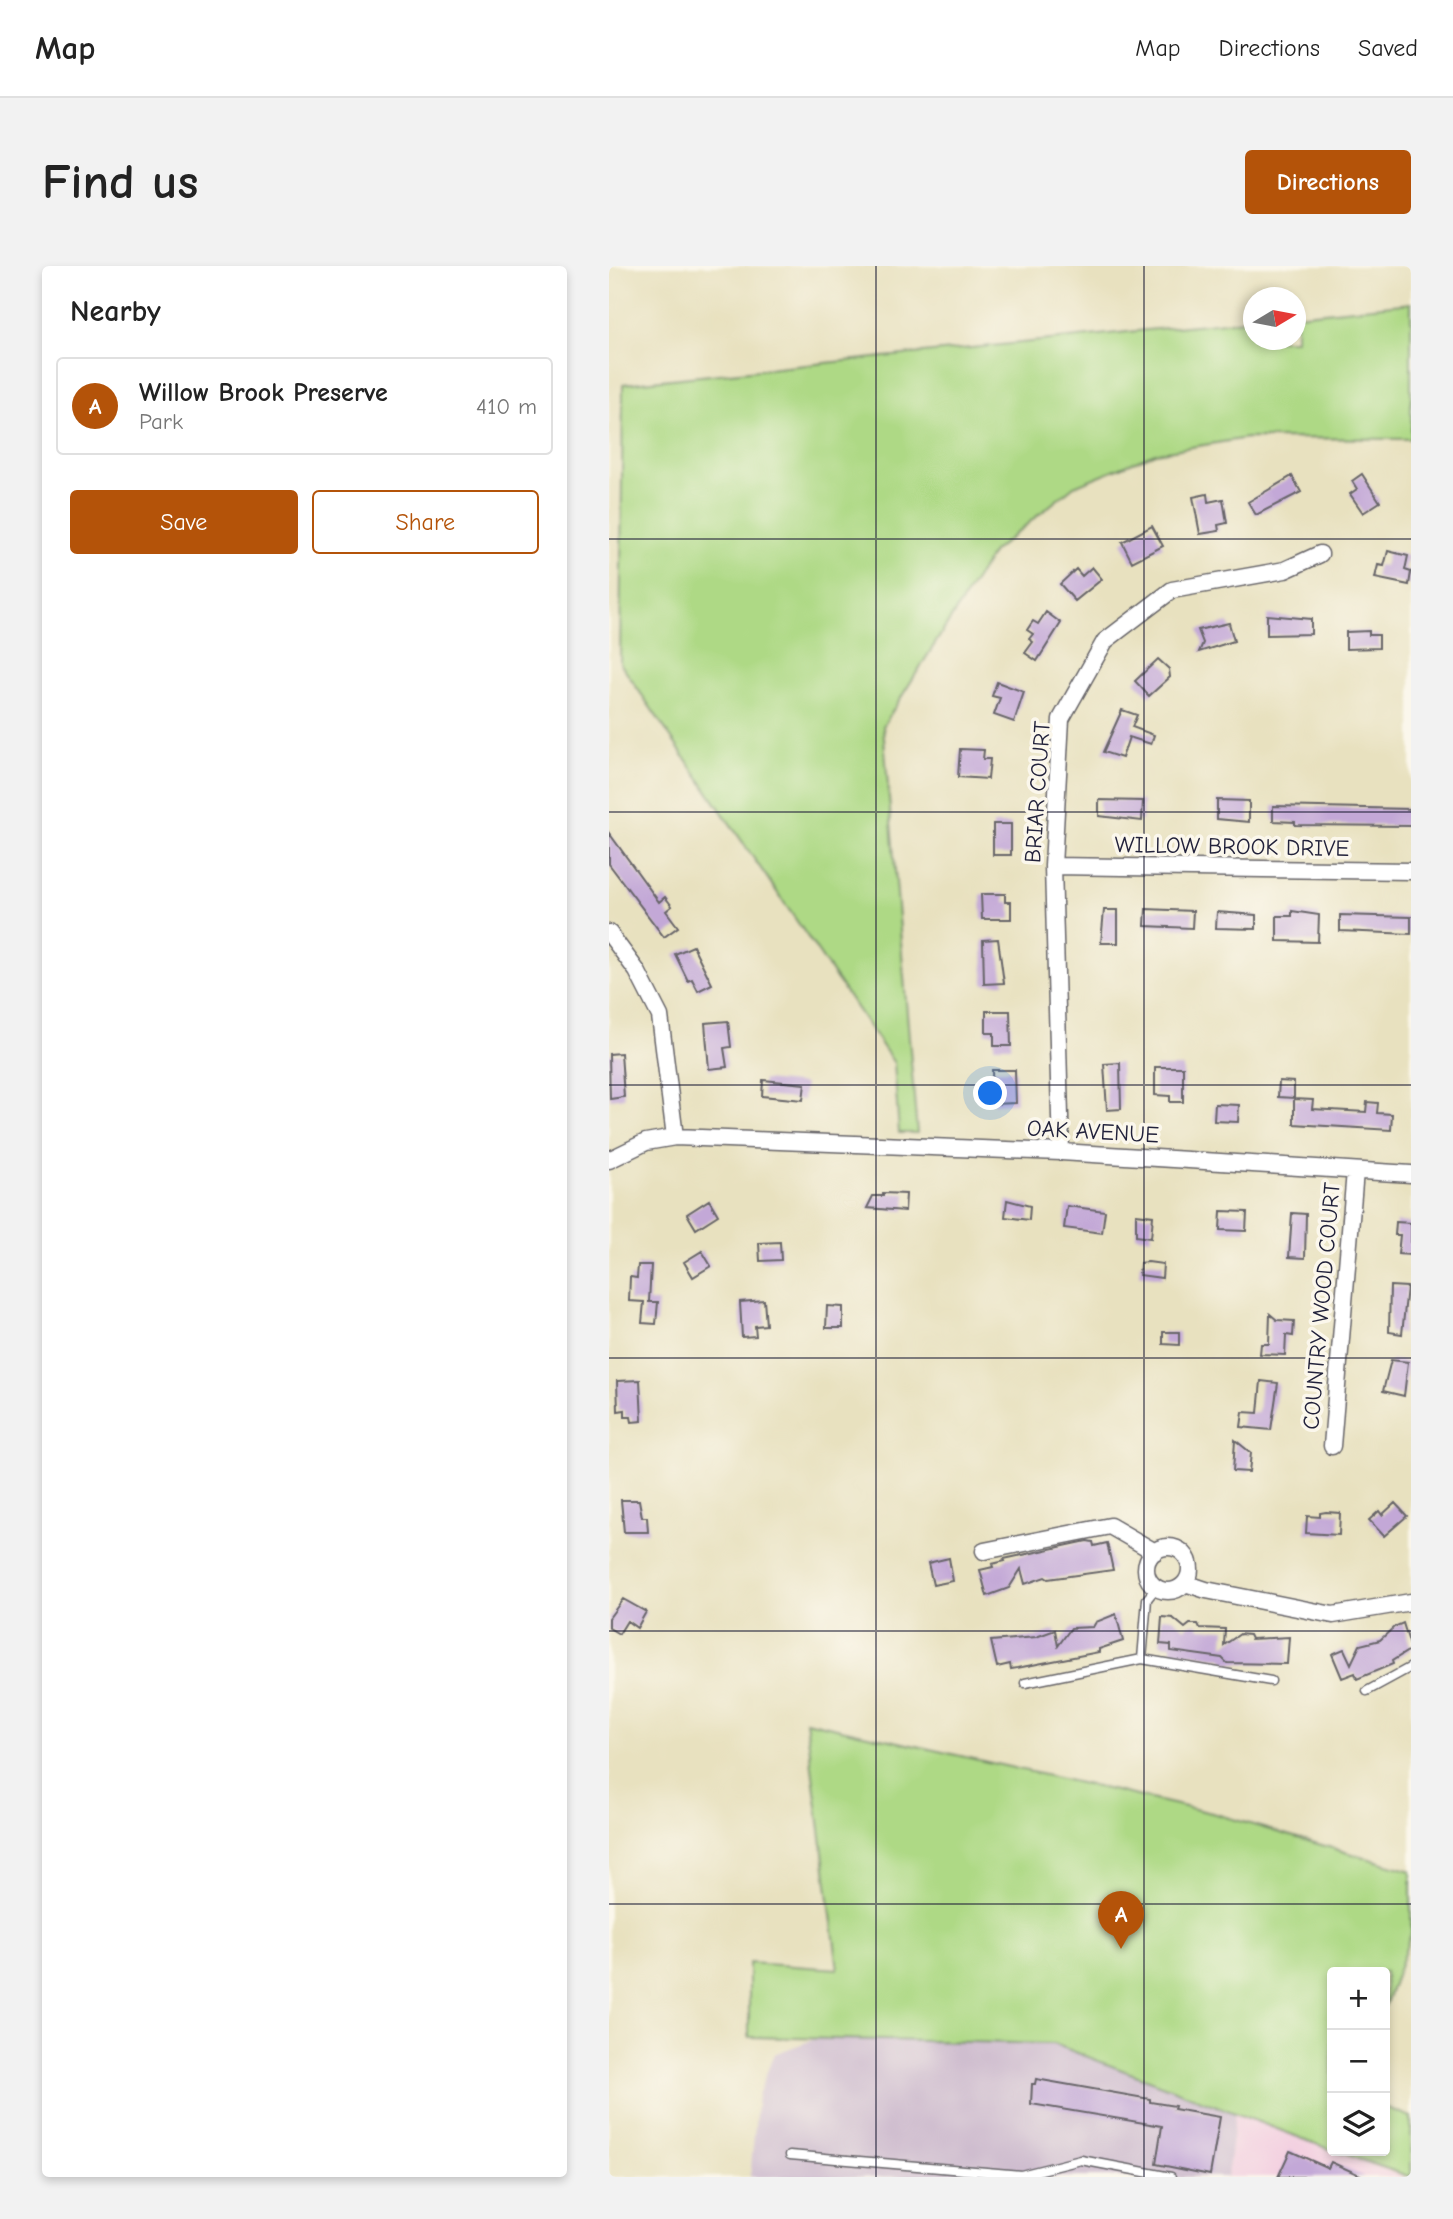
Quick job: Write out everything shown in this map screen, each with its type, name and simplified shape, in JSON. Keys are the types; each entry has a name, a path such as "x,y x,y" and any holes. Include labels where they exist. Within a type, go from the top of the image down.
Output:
{"street":[{"name":"BRIAR COURT","path":"1061,1152 1053,866 1061,719 1105,641 1172,590 1285,570 1320,554"},
{"name":"WILLOW BROOK DRIVE","path":"1053,866 1411,871"},
{"path":"609,933 637,971 660,1016 675,1137"},
{"name":"OAK AVENUE","path":"609,1160 646,1142 675,1137 1061,1152 1411,1174"},
{"name":"COUNTRY WOOD COURT","path":"1332,1446 1355,1171"},
{"path":"984,1551 1110,1526 1155,1552"},
{"path":"1185,1583 1189,1563 1181,1552 1168,1547 1155,1552 1146,1570 1157,1588 1168,1591 1185,1583 1206,1590 1333,1615 1411,1602"}],"lane":[{"path":"1142,1659 1147,1599 1157,1588"},
{"path":"1025,1683 1142,1659 1271,1681"},
{"path":"1367,1691 1411,1667"},
{"path":"790,2155 1021,2175 1081,2160 1171,2177"}],"shaded area":[{"path":"818,2038 1054,2044 1235,2113 1227,2177 750,2177 758,2095 774,2054"},
{"path":"1235,2113 1327,2149 1327,2156 1346,2156 1405,2177 1227,2177"}],"green space":[{"path":"1411,303 1411,439 1247,438 1155,453 1074,486 993,552 883,726 917,1133 899,1133 894,1063 620,663 623,384 1243,320 1243,350 1306,350 1306,314"},
{"path":"806,1721 1212,1813 1411,1871 1411,1934 1390,1992 1390,1967 1327,1967 1327,2148 1054,2044 749,2037 749,1963 838,1969"},
{"path":"1390,2109 1411,2117 1411,2177 1350,2156 1390,2156"}],"building":[{"path":"1362,474 1380,502 1363,513 1350,494 1357,489 1352,481"},
{"path":"1292,476 1301,492 1256,515 1248,502"},
{"path":"1207,494 1208,502 1223,499 1227,523 1218,525 1219,531 1200,534 1193,497"},
{"path":"1152,526 1163,546 1132,562 1122,542"},
{"path":"1388,551 1408,556 1405,570 1411,572 1409,585 1375,578 1378,565 1384,566"},
{"path":"1092,567 1102,579 1075,601 1060,584 1076,569 1082,576"},
{"path":"1046,612 1061,623 1037,661 1025,653 1033,642 1029,639 1033,634 1027,630 1033,621 1038,624"},
{"path":"1267,615 1311,619 1311,634 1267,635"},
{"path":"1229,623 1234,641 1199,652 1203,643 1198,630"},
{"path":"1369,631 1369,635 1379,635 1379,648 1346,649 1346,632"},
{"path":"1158,659 1169,669 1170,677 1149,696 1135,681"},
{"path":"997,682 1024,692 1014,722 994,715 1000,698 992,696"},
{"path":"1122,710 1137,715 1132,727 1154,735 1151,744 1129,737 1122,758 1103,752"},
{"path":"960,749 984,750 983,759 990,759 988,779 958,777"},
{"path":"1099,800 1143,801 1142,821 1099,816"},
{"path":"1217,800 1249,801 1249,822 1217,819"},
{"path":"1273,806 1411,809 1411,826 1295,825 1295,822 1273,821"},
{"path":"993,824 1011,824 1011,855 993,855"},
{"path":"609,833 659,902 665,897 672,906 666,911 678,927 664,937 609,864"},
{"path":"981,894 1005,894 1005,902 1011,902 1011,919 982,919"},
{"path":"1146,909 1193,911 1192,928 1145,926"},
{"path":"1104,910 1118,910 1118,943 1101,943"},
{"path":"1292,911 1319,915 1318,942 1277,941 1277,916 1292,916"},
{"path":"1217,912 1256,915 1256,929 1216,928"},
{"path":"1340,915 1411,917 1411,934 1340,931"},
{"path":"998,939 1004,983 984,984 983,940"},
{"path":"693,946 712,984 698,991 692,979 688,981 675,954"},
{"path":"986,1011 1010,1011 1011,1046 994,1046 994,1033 986,1033"},
{"path":"728,1021 731,1047 724,1048 727,1067 709,1069 705,1023"},
{"path":"621,1053 624,1097 610,1099 609,1054"},
{"path":"1120,1063 1121,1109 1107,1110 1104,1064"},
{"path":"1155,1067 1183,1067 1183,1102 1170,1102 1170,1096 1155,1095"},
{"path":"992,1070 1015,1070 1016,1103 993,1104"},
{"path":"763,1080 805,1084 803,1100 762,1096"},
{"path":"1279,1081 1294,1082 1294,1098 1278,1097"},
{"path":"1294,1099 1313,1100 1312,1109 1366,1112 1367,1102 1378,1103 1377,1113 1392,1114 1391,1130 1294,1124"},
{"path":"1215,1104 1239,1105 1238,1122 1214,1121"},
{"path":"883,1193 906,1194 905,1211 867,1208 873,1196 883,1196"},
{"path":"709,1200 718,1215 696,1229 687,1214"},
{"path":"1007,1200 1030,1206 1029,1220 1005,1217"},
{"path":"1067,1206 1105,1211 1102,1233 1064,1228"},
{"path":"1221,1211 1247,1212 1246,1231 1220,1230"},
{"path":"1292,1213 1306,1214 1305,1258 1289,1257"},
{"path":"1136,1214 1153,1216 1151,1238 1136,1236"},
{"path":"1396,1222 1411,1223 1411,1255 1398,1254 1400,1235 1395,1235"},
{"path":"780,1242 781,1260 760,1261 759,1243"},
{"path":"702,1251 711,1266 693,1277 684,1262"},
{"path":"1140,1263 1163,1264 1162,1278 1139,1275"},
{"path":"638,1265 651,1265 649,1302 658,1302 656,1324 642,1323 644,1302 629,1301 630,1277 637,1278"},
{"path":"1390,1286 1407,1287 1402,1334 1389,1332"},
{"path":"764,1300 766,1325 755,1326 756,1336 742,1337 740,1302"},
{"path":"827,1306 843,1307 843,1328 826,1328"},
{"path":"1270,1314 1277,1320 1294,1321 1293,1336 1286,1335 1285,1355 1260,1354 1261,1344 1269,1344"},
{"path":"1163,1332 1179,1332 1179,1345 1163,1344"},
{"path":"1391,1360 1408,1362 1404,1396 1383,1391"},
{"path":"640,1380 642,1421 632,1422 631,1417 625,1417 625,1410 618,1411 617,1381"},
{"path":"1261,1381 1278,1383 1271,1430 1241,1427 1243,1412 1258,1413"},
{"path":"1235,1440 1251,1453 1249,1472 1233,1471"},
{"path":"621,1500 639,1500 642,1517 647,1517 648,1532 624,1532"},
{"path":"1395,1503 1407,1516 1384,1536 1369,1520 1379,1511 1382,1515"},
{"path":"1320,1513 1340,1513 1339,1535 1306,1533 1307,1516 1320,1517"},
{"path":"1087,1541 1093,1542 1094,1546 1107,1543 1113,1570 1048,1579 1045,1577 1025,1584 1021,1569 1009,1588 987,1596 980,1570 993,1567 992,1564 1005,1561 1004,1559"},
{"path":"949,1558 953,1581 933,1585 928,1563"},
{"path":"623,1599 646,1612 637,1628 627,1621 619,1634 609,1628 609,1618"},
{"path":"1116,1614 1123,1641 1099,1649 1099,1652 1011,1669 1010,1664 997,1667 991,1641 1036,1637 1055,1630 1058,1646 1071,1628 1093,1627 1096,1622"},
{"path":"1162,1617 1173,1618 1185,1628 1190,1624 1198,1624 1200,1628 1225,1629 1224,1645 1240,1634 1249,1635 1251,1639 1289,1637 1287,1664 1227,1663 1222,1658 1171,1651 1171,1645 1160,1644"},
{"path":"1403,1623 1411,1649 1392,1661 1393,1664 1357,1679 1355,1673 1342,1678 1332,1654 1344,1649 1351,1664 1360,1645 1380,1640 1394,1627"},
{"path":"1036,2079 1150,2099 1150,2102 1175,2106 1174,2109 1220,2117 1210,2175 1156,2164 1162,2126 1031,2104 1032,2084 1035,2084"},
{"path":"1290,2151 1328,2168 1331,2162 1364,2177 1278,2177"}],"place":[{"name":"Willow Brook Preserve","path":"1121,1949"}]}
